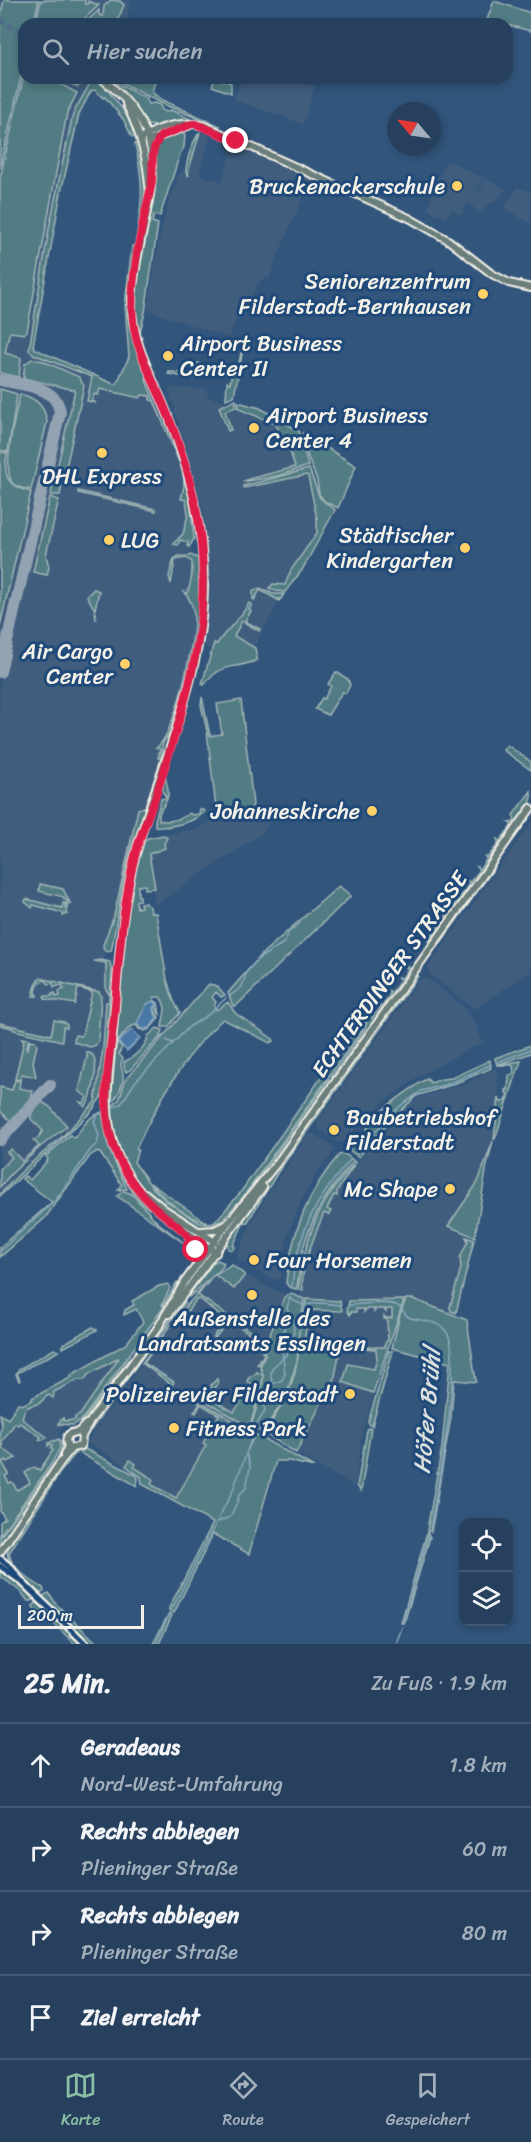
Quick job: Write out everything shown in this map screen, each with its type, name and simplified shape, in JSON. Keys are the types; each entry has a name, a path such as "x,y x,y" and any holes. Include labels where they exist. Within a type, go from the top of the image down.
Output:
{"main road":[{"path":"108,84 135,110 144,127 149,195"},
{"path":"123,98 145,138 153,162"},
{"path":"145,138 192,124 205,126 383,206 448,240 492,274 510,283 530,288"},
{"path":"144,127 160,133"},
{"path":"160,133 154,147 153,177 133,286 132,309 139,348 169,417 190,482 202,548 203,604 199,644 189,688 137,849 127,890 121,933 107,1112 115,1150 131,1180 149,1202 216,1253"},
{"name":"ECHTERDINGER STRASSE","path":"157,1329 177,1293 214,1241 277,1163 531,807"},
{"name":"ECHTERDINGER STRASSE","path":"80,1434 216,1253 277,1163"},
{"path":"131,1180 164,1209 220,1246"},
{"path":"199,1231 218,1228 228,1223"},
{"path":"185,1231 196,1250 197,1265"},
{"path":"72,1432 80,1434 81,1446 70,1447 66,1440 68,1436 72,1432"},
{"path":"0,1552 70,1447"}],"street":[{"path":"4,1546 6,1558 4,1568"},
{"path":"0,1559 4,1568 22,1582 86,1644"}],"shaded area":[{"path":"0,0 131,0 127,18 18,18 18,84 89,84 75,111 29,349 133,395 153,393 182,469 191,544 194,632 191,655 171,728 139,820 124,874 112,948 110,952 104,952 103,962 110,964 109,993 107,1039 98,1103 0,1195"},
{"path":"240,84 310,84 315,86 303,124 234,100"},
{"path":"198,132 210,136 199,175 222,181 235,140 314,175 269,279 264,278 259,283 229,338 147,310 166,211 178,175 185,168"},
{"name":"Bruckenackerschule","path":"446,160 484,178 473,206 467,203 461,215 452,210 446,219 427,209 438,182 436,180"},
{"path":"485,178 506,189 481,213 473,208"},
{"path":"517,187 531,192 531,222 529,223 504,208"},
{"path":"172,387 196,389 205,387 209,397 230,403 236,402 270,417 355,468 328,522 288,586 253,649 236,663 204,647 209,609 207,545 202,503 169,391"},
{"name":"Städtischer Kindergarten","path":"472,542 476,544 467,555 453,545"},
{"path":"250,809 271,821 263,833 155,905 148,854 164,835 196,829 214,819 221,822"},
{"path":"531,823 531,972 474,1009 429,974 428,967"},
{"path":"421,978 427,978 461,1004 473,1019 483,1042 421,1075 385,1101 343,1142 338,1142 318,1128 317,1122"},
{"path":"153,1001 158,1005 153,1008 157,1018 150,1028 141,1029 137,1023 147,1004"},
{"path":"132,1029 140,1038 127,1051 118,1042"},
{"path":"497,1068 499,1103 497,1129 486,1165 453,1315 414,1301 323,1302 299,1298 317,1221 342,1180 375,1141 411,1103 420,1097 464,1084"},
{"path":"313,1133 333,1146 335,1151 320,1169 302,1199 287,1238 281,1276 273,1280 238,1260 237,1255 267,1195 308,1135"},
{"path":"232,1265 245,1275 287,1296 262,1371 262,1379 249,1426 224,1470 206,1518 144,1483 142,1476 88,1443 93,1431 171,1324 200,1289 215,1275"},
{"path":"400,1307 362,1434 355,1487 265,1435 287,1397 300,1356 305,1308"},
{"path":"120,1355 126,1359 81,1420 62,1424 56,1445 57,1450 11,1517 0,1464 0,1439 21,1409"}],"green space":[{"path":"4,0 39,0 34,18 18,18 19,84 0,168 0,18"},
{"path":"41,0 85,0 85,4 88,4 88,1 99,5 85,18 36,18"},
{"path":"111,0 120,1 124,5 119,18 90,18 99,10 99,15 103,16 104,6"},
{"path":"494,1 531,13 531,31 513,26 513,18 488,18"},
{"path":"22,84 60,84 77,93 67,113 27,331 24,334 11,332 9,334 5,353 21,358 19,377 0,373 0,178"},
{"path":"90,84 101,84 114,98 138,136 132,137 123,119 105,97 103,98 95,90 91,91 79,114 61,192 33,346 35,349 116,385 129,357 125,305 132,246 135,246 141,206 140,172 135,144 138,141 145,180 142,214 130,282 131,330 136,350 148,379 146,380 179,462 150,396 142,395 140,398 100,389 98,395 94,394 92,401 96,403 87,401 92,377 33,354 29,350 49,228 75,110"},
{"path":"115,84 147,99 148,104 155,103 166,112 171,110 190,119 159,126 147,125 129,99"},
{"path":"124,84 154,84 152,92 160,99 220,126 219,127 165,105"},
{"path":"213,84 231,84 231,93 212,86"},
{"path":"179,132 185,135 184,147 160,216 154,215 152,222 158,224 145,312 139,336 136,317 137,280 155,189 155,152 157,144 162,139"},
{"path":"200,132 189,176 186,173 188,157"},
{"path":"242,348 234,396 226,399 227,382 230,383 233,368 238,368"},
{"path":"32,359 43,361 79,377 84,386 67,463 55,477 75,390 23,378 25,364"},
{"path":"198,363 208,368 197,379 168,374 169,372 193,373 195,364"},
{"path":"0,389 17,394 8,452 0,450"},
{"path":"20,394 39,404 47,422 31,490 13,484 8,467 10,440"},
{"path":"236,400 236,407 225,411 231,430 228,431 219,407"},
{"path":"238,402 260,408 299,431 308,466 277,476 242,482 295,467 287,442 275,444 273,435 279,432 276,424 239,409"},
{"path":"303,433 356,466 338,508 324,501 319,494"},
{"path":"0,452 7,453 8,479 17,487 31,492 0,626"},
{"path":"65,469 60,495 51,495 53,482"},
{"path":"309,469 320,498 335,510 302,570 285,592 276,591 269,588 273,584 285,585 291,570 317,533 317,519 308,476 244,488 243,486"},
{"path":"183,471 190,499 194,539 189,547 188,542 180,540 178,545 173,544 183,534 188,515 186,500 181,499 184,486"},
{"path":"78,491 156,509 156,511 78,493"},
{"path":"50,497 59,500 46,555 49,567 47,575 33,572"},
{"path":"190,555 198,558 199,606 193,655 174,726 163,743 162,761 132,845 112,947 111,951 107,952 103,945 114,916 138,809 145,807 160,762 161,756 158,758 160,749 156,748 170,726 187,670 194,619 191,603 184,592 187,593 190,585 192,562 186,558 175,560 171,584 169,576 174,559"},
{"path":"260,588 273,594 284,594 281,599 278,599 280,601 260,590 254,600 253,591"},
{"path":"94,589 99,591 95,609 96,620 95,610 87,596"},
{"path":"249,603 252,605 249,609 251,611 245,621 260,629 259,631 242,621 234,636 255,648 257,660 223,669 204,685 202,684 214,643 217,644"},
{"path":"336,672 348,679 350,685 346,693 342,692 328,715 315,709 322,698 324,699 331,686 328,684"},
{"path":"202,697 210,736 222,734 217,704 241,700 253,805 250,809 224,820 218,817 216,808 207,731 201,705"},
{"path":"507,745 531,762 531,770 503,750"},
{"path":"165,776 168,796 166,803 160,812 159,820 175,820 190,813 199,814 200,809 205,811 182,824 155,826 161,799 167,798 162,791"},
{"path":"531,791 531,802 488,860 485,857 488,857 499,843 497,839 500,841 512,825 509,823 514,822 513,815"},
{"path":"164,835 167,838 165,848 149,854 155,888 145,889 145,885 138,886 140,900 136,901 137,908 141,907 140,903 145,903 150,907 151,913 156,913 167,980 180,1013 168,1027 162,1027 165,1012 163,1001 160,997 154,997 158,1003 160,1015 156,1007 154,1008 159,1018 150,1029 145,1031 136,1025 130,1027 117,1042 122,1047 119,1054 123,1059 121,1065 123,1078 118,1094 111,1103 128,910 134,875 145,840"},
{"path":"486,860 488,861 474,882 430,941 427,938 430,938 439,926 438,923 440,924 449,912 448,909 450,910 459,898 458,895 461,896 469,884 468,881 470,882 479,871 477,867 480,869"},
{"path":"493,865 495,867 438,947 435,945"},
{"path":"40,884 63,889 70,903 64,897 39,891"},
{"path":"339,886 351,896 236,1006 233,1006 228,993 264,952"},
{"path":"26,899 62,908 65,903 65,909 66,903 68,914 63,916 63,913 33,905 32,908 25,902"},
{"path":"94,961 110,962 112,971 102,1096 91,1112 0,1196 24,1169 64,1135 95,1102 103,1048 106,1002 109,1002 106,989 106,963"},
{"path":"408,966 410,969 335,1077 331,1077 365,1029 368,1017 373,1018 374,1013 377,1013 380,1008 379,1005 382,1007 390,994 389,991 392,992 401,980 398,978 402,978"},
{"path":"417,973 418,976 278,1172 247,1223 244,1222 233,1246 235,1247 232,1250 228,1249 227,1242 231,1234"},
{"path":"40,978 99,992 101,996 96,1045 90,1047 74,1042 75,1035 82,1036 92,992 78,988 75,1004 45,999 44,996 52,996 55,993 56,997 60,996 59,991 64,989 62,985 54,987 53,983 49,984 45,980 39,982 37,996 33,996"},
{"path":"209,984 217,986 225,995 221,997 216,992 212,997 216,1002 214,1006 217,1010 228,1002 235,1013 274,1041 270,1043 223,1019 185,1063 144,1132 136,1149 138,1150 134,1162 151,1186 166,1201 200,1223 214,1223 240,1193 323,1075 328,1078 243,1197 222,1220 211,1226 211,1229 206,1229 186,1220 163,1205 138,1182 122,1156 113,1125 111,1106 120,1098 126,1079"},
{"path":"366,1016 363,1029 329,1076 325,1072"},
{"path":"54,1020 67,1025 67,1028 63,1027 62,1041 0,1025 0,1023 51,1035"},
{"path":"157,1028 163,1030 161,1036 126,1072 124,1062 139,1051 148,1036"},
{"path":"21,1038 29,1039 26,1049 28,1049 30,1040 35,1041 37,1045 33,1062 36,1077 22,1074 20,1080 15,1079 24,1041"},
{"path":"531,1045 531,1053 497,1065 495,1058"},
{"path":"87,1052 93,1055 95,1060 95,1074 85,1107 80,1102 84,1103 87,1097 79,1091"},
{"path":"490,1060 491,1068 487,1070 416,1096 376,1136 367,1129 383,1110 421,1082 427,1079 431,1083 452,1078"},
{"path":"521,1061 494,1139 499,1098 500,1102 506,1101 509,1075 514,1074 513,1065 497,1065"},
{"path":"329,1079 329,1085 254,1187 253,1185"},
{"path":"15,1080 20,1081 19,1088 33,1091 31,1099 11,1121 0,1111 0,1087 12,1090"},
{"path":"42,1102 50,1107 67,1126 40,1147 0,1187 0,1169 12,1157 7,1152 11,1149 22,1161 39,1146 33,1140 37,1139 43,1131 31,1119 31,1114"},
{"path":"102,1113 108,1147 127,1189 118,1190 122,1185 100,1153 96,1152 90,1156 45,1218 0,1257 0,1247 52,1202 22,1179 25,1176 30,1180 48,1160 46,1156 70,1135 74,1138 93,1116"},
{"path":"104,1117 117,1161 149,1209 132,1191 119,1168 109,1142"},
{"path":"359,1135 371,1142 359,1157 350,1151 349,1146"},
{"path":"493,1141 475,1237 448,1226 478,1182"},
{"path":"345,1154 354,1161 329,1192 316,1215 302,1253 296,1289 289,1287 286,1283 288,1265 302,1215 328,1169 339,1155"},
{"path":"356,1162 337,1191 337,1196 334,1195 327,1209 331,1211 329,1215 324,1213 303,1273 303,1290 298,1290 305,1252 315,1220 332,1191"},
{"path":"150,1183 207,1223 176,1207"},
{"path":"124,1191 132,1194 157,1222 184,1243 117,1196"},
{"path":"466,1237 474,1240 456,1313 451,1311 450,1307 461,1268 460,1258 468,1241"},
{"path":"218,1260 224,1263 222,1268 189,1297 214,1262"},
{"path":"232,1265 245,1275 234,1289 215,1275"},
{"path":"210,1280 198,1295 260,1338 259,1340 229,1320 215,1338 218,1340 214,1345 214,1336 224,1319 200,1299 196,1300 184,1315 178,1315"},
{"path":"179,1282 169,1300 81,1421 73,1425 58,1424 63,1418 64,1421 75,1420 75,1417 80,1415 119,1358 89,1374 84,1380 77,1380 54,1392 53,1398 49,1395 25,1410 22,1419 47,1437 43,1440 39,1440 41,1437 20,1423 18,1425 15,1423 1,1443 2,1448 16,1458 2,1462 9,1474 5,1476 17,1490 30,1483 25,1473 34,1467 40,1470 53,1450 51,1448 53,1445 48,1446 48,1443 59,1439 60,1447 52,1463 0,1535 0,1522 5,1518 0,1511 0,1431 2,1427 0,1414 8,1419 18,1403 22,1405 32,1400 126,1344 143,1322 136,1309 124,1315 125,1310 134,1305 132,1301 159,1286 168,1284 170,1288 163,1306"},
{"path":"291,1294 304,1299 300,1329 306,1299 340,1301 342,1311 311,1310 307,1314 304,1349 340,1350 335,1376 296,1453 264,1433 286,1397 297,1361 288,1390 279,1408 262,1432 251,1427 262,1387 260,1367 266,1353 260,1365 257,1364 261,1361 259,1359 262,1358 264,1353 262,1352 267,1346 265,1343 268,1344 267,1338 269,1341 268,1350 270,1342 269,1337 284,1299"},
{"path":"406,1299 413,1299 467,1320 476,1382 454,1380 451,1417 431,1532 427,1530 442,1447 450,1363 392,1348"},
{"path":"184,1300 185,1303 145,1354 91,1430 88,1430"},
{"path":"404,1300 373,1393 343,1382 348,1364 374,1369 377,1359 376,1349 350,1347 385,1347 388,1340 387,1319 384,1319 384,1316 392,1318 392,1309 386,1309 386,1312 384,1309 376,1309 374,1312 374,1309 366,1309 364,1312 364,1309 356,1309 356,1312 351,1312 350,1315 347,1310 349,1301"},
{"path":"171,1324 144,1363 174,1382 172,1385 142,1363"},
{"path":"93,1327 97,1330 63,1348 63,1344"},
{"path":"54,1349 59,1351 17,1373 19,1381 16,1374 19,1369"},
{"path":"389,1351 393,1351 372,1426 368,1423"},
{"path":"128,1360 131,1361 83,1425 81,1423"},
{"path":"257,1372 263,1375 263,1379 250,1427 197,1396 198,1394 206,1396 217,1379 218,1384 208,1397 234,1412 253,1385 247,1381"},
{"path":"195,1398 254,1433 248,1449 255,1434 314,1467 289,1461 276,1461 249,1554 213,1534 174,1613 169,1608 213,1523 142,1484 141,1477 126,1466 130,1460 136,1464 134,1467 153,1479 151,1484 176,1498 206,1445 203,1443 219,1415 201,1404 196,1413 194,1412 200,1404 194,1400"},
{"path":"369,1428 371,1429 361,1491 357,1486"},
{"path":"61,1440 65,1447 61,1457 0,1545 0,1537 56,1461 62,1448"},
{"path":"79,1449 59,1474 9,1553 17,1569 43,1588 44,1591 40,1594 14,1569 7,1550 71,1452"},
{"path":"85,1449 136,1475 137,1486 80,1453"},
{"path":"427,1532 430,1537 404,1623 401,1623"},
{"path":"0,1572 23,1586 33,1598 32,1601 28,1601 21,1592 0,1576"},
{"path":"49,1593 56,1604 98,1644 90,1644 44,1599 43,1596"},
{"path":"36,1603 41,1605 82,1644 75,1644 48,1618 34,1609 33,1606"},
{"path":"169,1613 172,1615 159,1644 153,1644"}],"waterway":[{"path":"230,996 242,987 247,971 258,959 285,942 288,933 300,923"},
{"path":"111,1108 121,1104 135,1082 189,1027 209,1014 226,998"},
{"path":"166,1040 173,1043"},
{"path":"498,1062 531,1049"},
{"path":"373,1134 400,1106 421,1091 448,1084 490,1065"},
{"path":"0,1251 55,1201 91,1149 97,1144 99,1135 94,1121 99,1113 107,1110"},
{"path":"357,1153 368,1141"},
{"path":"292,1286 303,1233 317,1204 350,1160"},
{"path":"171,1611 233,1490 257,1424 265,1411 264,1406 272,1384 271,1372 283,1358 285,1324 286,1320 291,1318 287,1308 290,1297"},
{"name":"Höfer Brühl","path":"290,1299 303,1305 321,1303 341,1305"},
{"name":"Höfer Brühl","path":"348,1305 394,1304 409,1317 441,1327 445,1330 451,1343 451,1394 448,1425 430,1529"},
{"path":"273,1384 282,1380 285,1374 283,1358 293,1340 292,1318"},
{"path":"218,1522 230,1517 239,1495 246,1488 250,1467 247,1455"},
{"name":"Höfer Brühl","path":"403,1623 428,1536"},
{"path":"156,1644 169,1614"},
{"name":"Höfer Brühl","path":"396,1644 402,1627"}],"taxiway":[{"path":"0,380 45,391 52,396 60,412 0,672"},
{"path":"0,1140 50,1085"}],"tunnel":[{"path":"0,20 18,30"}],"place":[{"name":"Bruckenackerschule","path":"457,186"},
{"name":"Seniorenzentrum Filderstadt-Bernhausen","path":"483,294"},
{"name":"Airport Business Center II","path":"168,356"},
{"name":"Airport Business Center 4","path":"254,428"},
{"name":"DHL Express","path":"102,453"},
{"name":"LUG","path":"109,540"},
{"name":"Städtischer Kindergarten","path":"465,548"},
{"name":"Air Cargo Center","path":"125,664"},
{"name":"Johanneskirche","path":"372,811"},
{"name":"Baubetriebshof Filderstadt","path":"334,1130"},
{"name":"Mc Shape","path":"450,1189"},
{"name":"Four Horsemen","path":"254,1260"},
{"name":"Außenstelle des Landratsamts Esslingen","path":"252,1295"},
{"name":"Polizeirevier Filderstadt","path":"350,1394"},
{"name":"Fitness Park","path":"174,1428"}],"route":[{"path":"196,1250 185,1231 149,1202 131,1180 115,1150 107,1112 121,933 127,890 137,849 189,688 201,630 204,577 194,496 169,417 137,342 132,302 153,177 154,147 157,140 161,136 192,124 198,124 236,141"}]}
